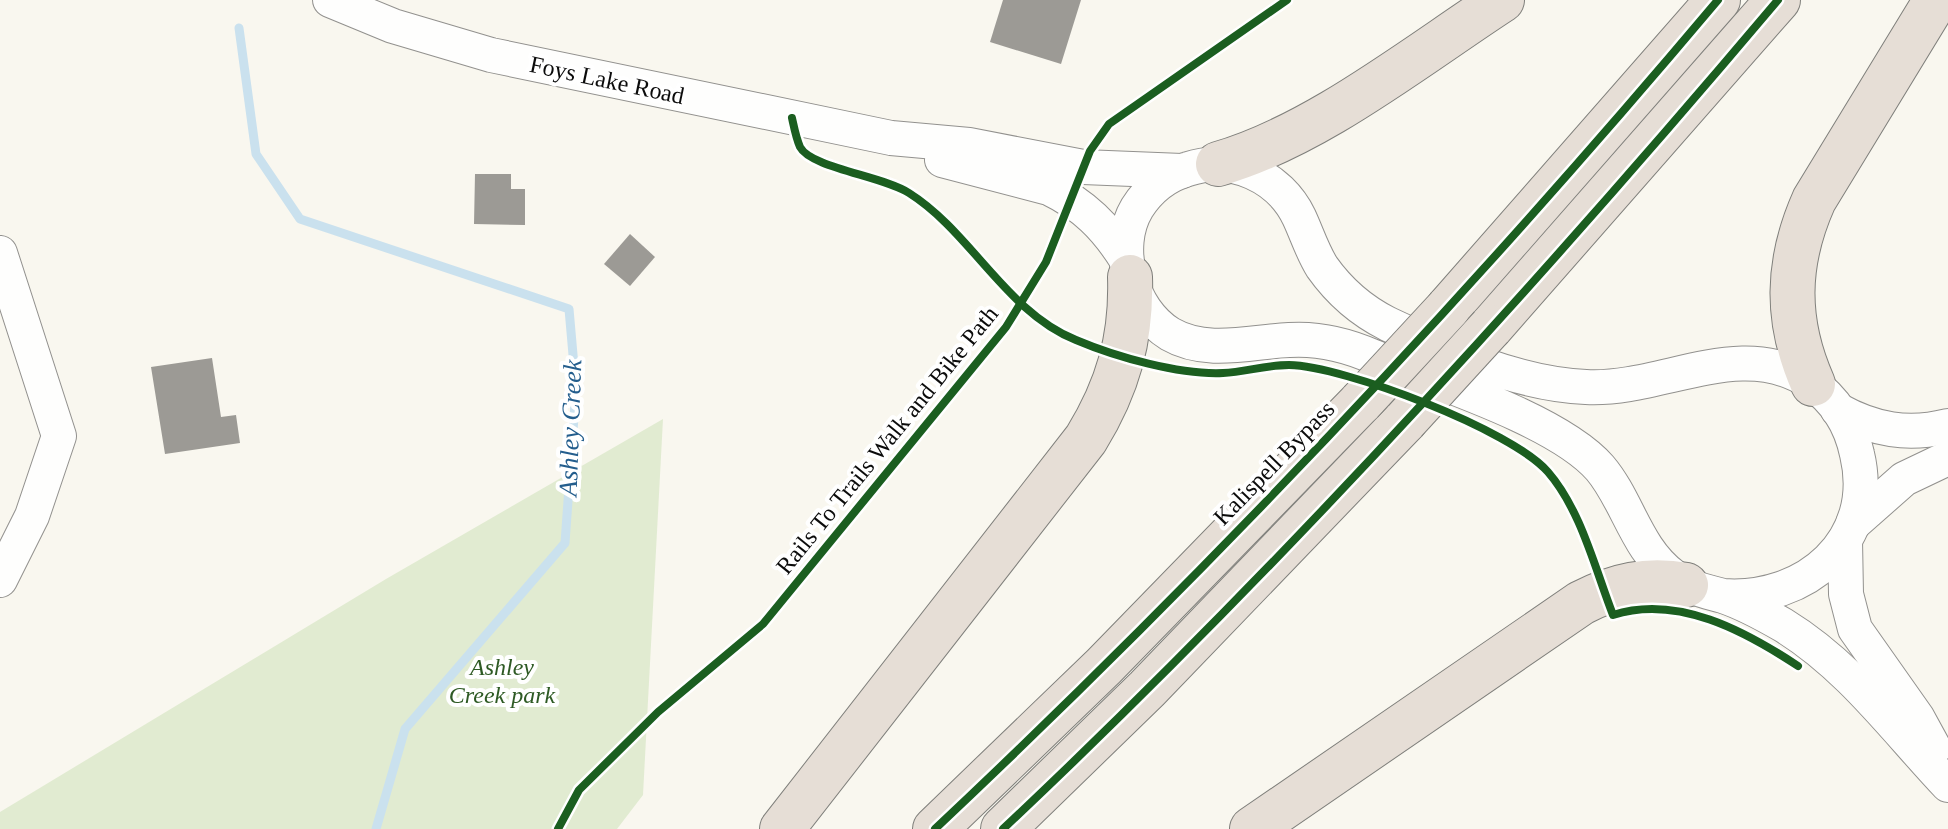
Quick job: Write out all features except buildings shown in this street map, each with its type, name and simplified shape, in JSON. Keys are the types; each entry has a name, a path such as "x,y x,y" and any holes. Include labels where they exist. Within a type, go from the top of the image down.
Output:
{"highway":[{"path":"1200,167 1246,156 1299,132 1502,0"},
{"name":"Kalispell Bypass","path":"935,829 1114,656 1361,402 1448,308 1718,0"},
{"path":"1003,829 1212,623 1405,421 1778,0"},
{"path":"1826,397 1803,361 1791,310 1794,254 1814,200 1936,0"},
{"path":"782,829 1086,439 1103,411 1124,355 1129,327 1128,268"},
{"path":"1252,829 1581,603 1627,584 1666,581 1705,590"}],"street":[{"name":"Foys Lake Road","path":"330,0 393,26 491,55 891,138 969,145 1083,167 1249,170 1276,187 1299,217 1324,270 1367,312 1510,374 1562,385 1620,387 1719,364 1760,363 1779,367 1826,397 1891,430 1928,431 1948,426"},
{"name":"Foys Lake Road","path":"891,138 950,163 1049,188 1065,196 1094,217 1128,268 1148,315 1177,338 1210,345 1293,339 1342,345 1547,428 1576,446 1600,468 1655,559 1669,574 1781,624 1826,656 1878,706 1948,785"},
{"path":"1128,268 1130,223 1138,206 1150,191 1200,167"},
{"path":"0,253 59,436 32,516 0,580"},
{"path":"1826,397 1848,426 1860,463 1861,483 1849,532 1846,594 1855,629 1917,717 1948,778"},
{"path":"1705,590 1767,595 1787,589 1821,568 1849,532 1904,479 1948,458"}],"green space":[{"name":"Ashley Creek park","path":"663,419 643,795 617,829 0,829 0,812 386,579"}],"waterway":[{"name":"Ashley Creek","path":"239,28 256,154 300,219 569,309 576,389 565,543 405,729 376,829"}],"cycle path":[{"name":"Rails To Trails Walk and Bike Path","path":"558,829 579,790 658,712 763,624 1006,327 1046,262 1090,151 1109,124 1287,0"},
{"path":"935,829 1140,630 1338,426 1531,216 1718,0"},
{"path":"1003,829 1206,631 1402,426 1593,215 1778,0"},
{"path":"792,118 800,147 807,154 818,161 909,193 931,209 1029,311 1051,327 1110,353 1188,371 1223,373 1289,365 1314,368 1386,388 1465,420 1529,455 1560,487 1578,522 1613,615 1661,609 1686,613 1733,629 1798,666"}]}
